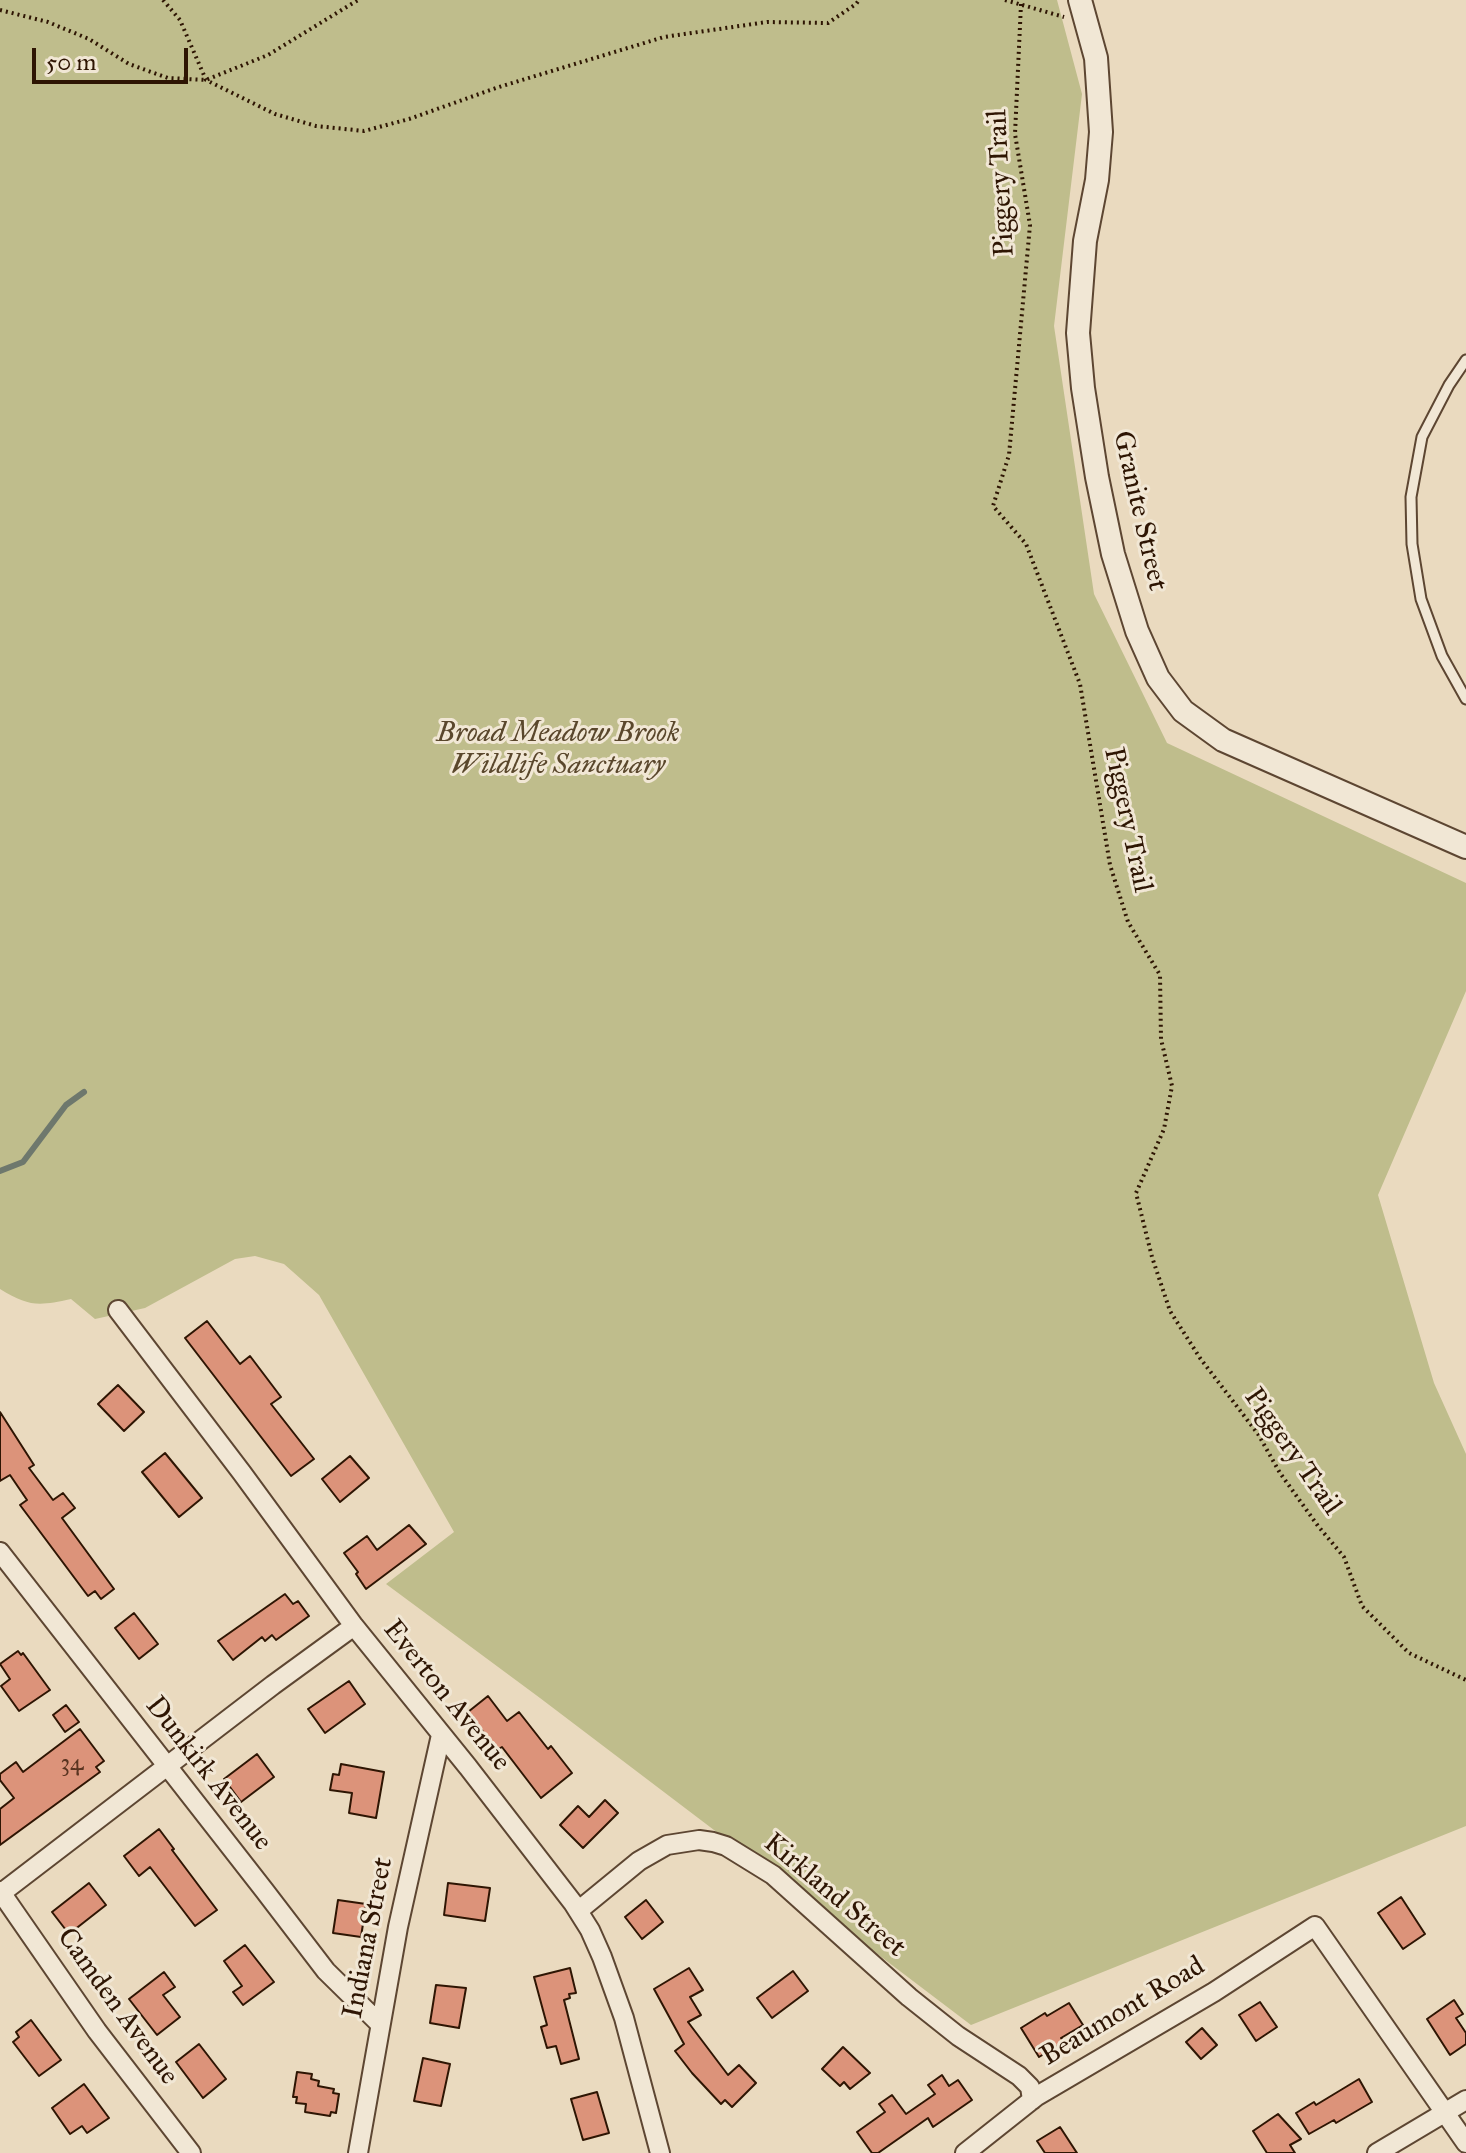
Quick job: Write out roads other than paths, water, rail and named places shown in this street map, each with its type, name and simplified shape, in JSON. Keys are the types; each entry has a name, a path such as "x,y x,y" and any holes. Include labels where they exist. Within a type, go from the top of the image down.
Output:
{"street":[{"name":"Granite Street","path":"1080,0 1096,58 1101,132 1097,180 1084,256 1078,333 1083,388 1113,554 1137,631 1152,666 1183,711 1223,740 1466,847"},
{"name":"Everton Avenue","path":"118,1310 354,1626 578,1911 602,1957 624,2018 660,2153"},
{"name":"Dunkirk Avenue","path":"0,1552 326,1971 380,2024"},
{"path":"0,1893 354,1626"},
{"name":"Indiana Street","path":"358,2153 398,1927 441,1735"},
{"name":"Kirkland Street","path":"578,1911 639,1861 667,1845 699,1840 726,1846 773,1875 909,1997 958,2036 1019,2076 1030,2087 1032,2100"},
{"name":"Camden Avenue","path":"0,1893 97,2031 191,2153"},
{"name":"Beaumont Road","path":"965,2153 1032,2100 1214,1992 1315,1926 1444,2113"},
{"path":"1377,2153 1466,2100"},
{"path":"1444,2113 1466,2143"}],"lane":[{"path":"1466,360 1422,437 1411,497 1412,544 1421,599 1442,656 1466,699"}],"waterway":[{"path":"0,1171 23,1162 66,1105 84,1092"}],"park label":[{"name":"Broad Meadow Brook Wildlife Sanctuary","path":"558,750"}]}
